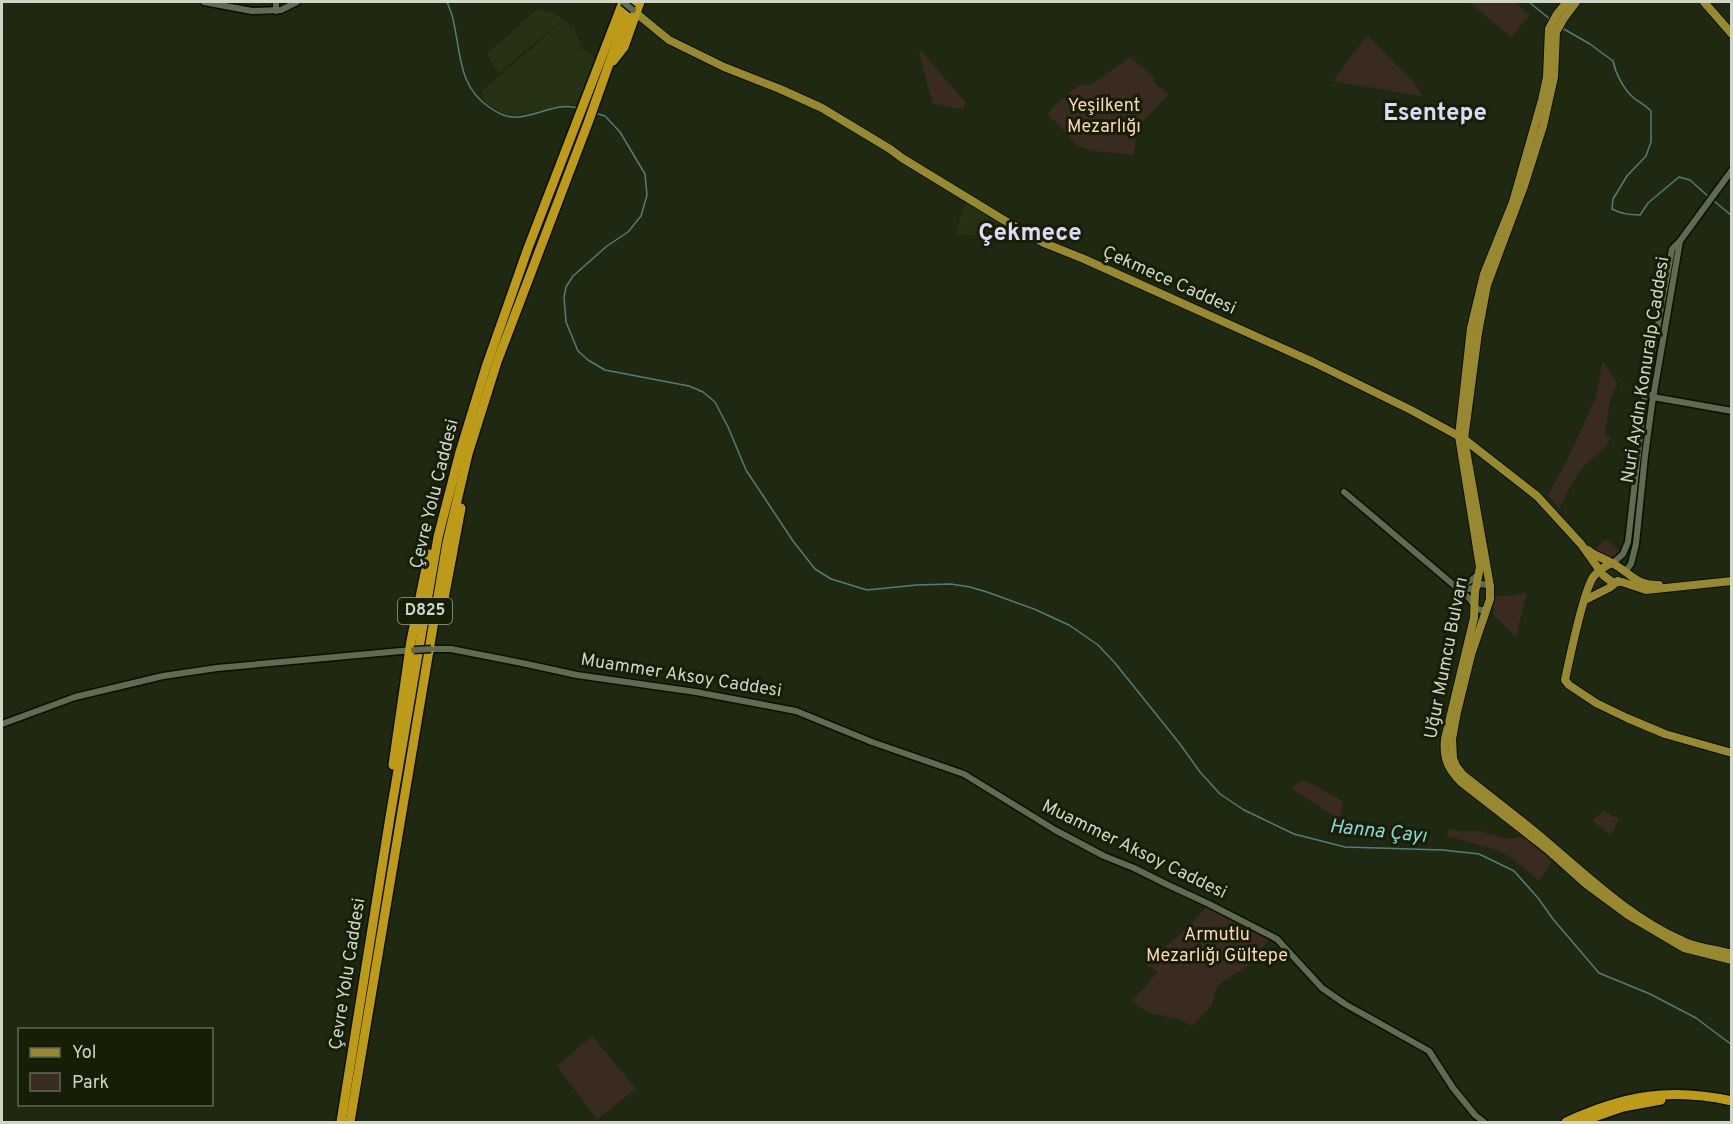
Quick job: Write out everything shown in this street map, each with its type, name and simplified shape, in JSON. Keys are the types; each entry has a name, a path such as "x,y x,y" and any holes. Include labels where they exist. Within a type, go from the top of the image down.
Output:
{"highway":[{"path":"602,64 602,42 616,2"},
{"name":"Çevre Yolu Caddesi","path":"341,1122 438,537 464,453 588,123 602,64 623,2"},
{"name":"Çevre Yolu Caddesi","path":"351,1122 447,543 464,453 486,367 528,248 578,118 602,64 633,8 640,2"},
{"path":"398,839 414,773 433,649 459,518 464,453"},
{"path":"390,817 390,782 420,592 437,517 464,453"},
{"path":"1566,1122 1610,1104 1664,1094 1731,1101"},
{"path":"1580,1122 1623,1107 1661,1100 1681,1099 1731,1107"}],"main road":[{"path":"1561,16 1567,2"},
{"path":"1561,16 1576,2"},
{"path":"1704,2 1731,34"},
{"name":"Çekmece Caddesi","path":"633,8 669,40 724,68 780,89 829,112 1044,243 1313,362 1462,437 1538,496 1581,544 1603,575 1612,582 1646,590 1690,585"},
{"name":"Uğur Mumcu Bulvarı","path":"1561,16 1553,28 1554,77 1543,126 1509,230 1486,279 1480,321 1472,354 1461,452 1478,552 1479,573 1472,627 1445,739 1445,760 1461,782 1546,849 1586,884 1628,915 1658,931 1689,943 1731,954"},
{"path":"1437,424 1451,437 1461,452"},
{"name":"Uğur Mumcu Bulvarı","path":"1462,437 1469,464 1490,586 1490,598 1471,655 1457,712 1451,746 1456,766 1463,775 1547,842 1589,880 1658,931 1684,948 1731,960"},
{"path":"1469,464 1477,453 1483,452"},
{"name":"Çekmece Caddesi","path":"1581,544 1594,555 1613,563 1638,582 1653,586 1690,585"},
{"path":"1613,563 1607,565 1592,578 1565,680 1596,702 1650,728 1731,753"},
{"path":"1585,600 1618,582 1625,572"},
{"path":"1690,585 1731,581"}],"street":[{"path":"204,2 252,11 276,11 297,2"},
{"path":"276,2 276,11"},
{"path":"623,2 633,8"},
{"name":"Nuri Aydın Konuralp Caddesi","path":"1613,563 1623,554 1628,542 1645,393 1670,255 1674,246 1680,241 1731,170"},
{"name":"Nuri Aydın Konuralp Caddesi","path":"1625,572 1636,544 1644,456 1680,241"},
{"path":"1655,337 1660,332 1663,338"},
{"path":"1645,393 1650,394 1652,401"},
{"path":"1644,402 1652,401 1731,411"},
{"path":"1344,492 1478,609 1486,611"},
{"path":"1450,583 1471,581 1479,573"},
{"path":"1450,583 1465,589 1482,584 1490,586"},
{"name":"Muammer Aksoy Caddesi","path":"2,724 75,697 163,676 226,667 433,649 468,652 577,675 696,692 796,711 872,742 964,774 1055,830 1104,856 1134,867 1277,939 1322,988 1345,1004 1429,1051 1471,1112 1484,1122"}],"shaded area":[{"path":"537,9 554,13 564,19 498,73 487,54"},
{"path":"564,20 574,27 582,48 598,61 581,107 572,104 518,115 503,113 486,103 481,92"},
{"path":"967,198 1000,219 994,237 955,234"}],"green space":[{"path":"1469,2 1514,2 1530,15 1511,37"},
{"path":"1368,36 1415,84 1422,96 1333,81"},
{"path":"921,51 966,103 963,109 933,104 919,52"},
{"name":"Yeşilkent Mezarlığı","path":"1130,57 1153,76 1155,84 1169,94 1137,127 1134,155 1079,147 1048,114 1056,104 1079,85 1092,84"},
{"path":"1603,361 1618,384 1610,399 1605,436 1611,437 1602,451 1581,469 1560,508 1548,495 1569,457 1595,399"},
{"path":"1606,539 1621,552 1608,557 1594,550"},
{"path":"1527,593 1516,637 1493,614 1495,597"},
{"path":"1304,780 1343,801 1340,818 1291,788"},
{"path":"1603,811 1619,819 1611,835 1592,821"},
{"path":"1449,828 1458,831 1480,831 1506,839 1523,837 1552,861 1539,881 1513,859 1497,850 1447,836"},
{"name":"Armutlu Mezarlığı Gültepe","path":"1209,904 1271,937 1247,966 1217,986 1212,1005 1192,1026 1180,1020 1146,1012 1132,1001 1158,972 1145,964 1187,928"},
{"path":"592,1036 636,1089 597,1119 557,1066"}],"waterway":[{"path":"447,2 453,18 463,70 479,99 496,112 515,117 564,107 578,108"},
{"path":"1529,2 1551,20"},
{"path":"1562,28 1613,61 1618,77 1627,91 1651,111 1651,142 1646,156 1627,176 1613,199 1612,209 1626,214 1640,215 1648,203 1679,177 1690,180 1710,198"},
{"name":"Hanna Çayı","path":"595,113 605,116 620,132 645,174 647,195 641,216 628,232 607,246 573,276 566,287 564,297 566,322 578,351 605,370 689,386 703,392 715,402 746,470 793,541 815,569 831,579 867,590 951,584 970,587 1034,609 1069,625 1098,645 1115,663 1200,772 1220,794 1244,810 1294,834 1345,847 1443,850 1479,854 1514,871 1599,973 1650,994 1696,1018 1732,1045"},
{"path":"1714,201 1732,216"}],"district":[{"name":"Esentepe","path":"1435,114"},
{"name":"Çekmece","path":"1030,234"}]}
